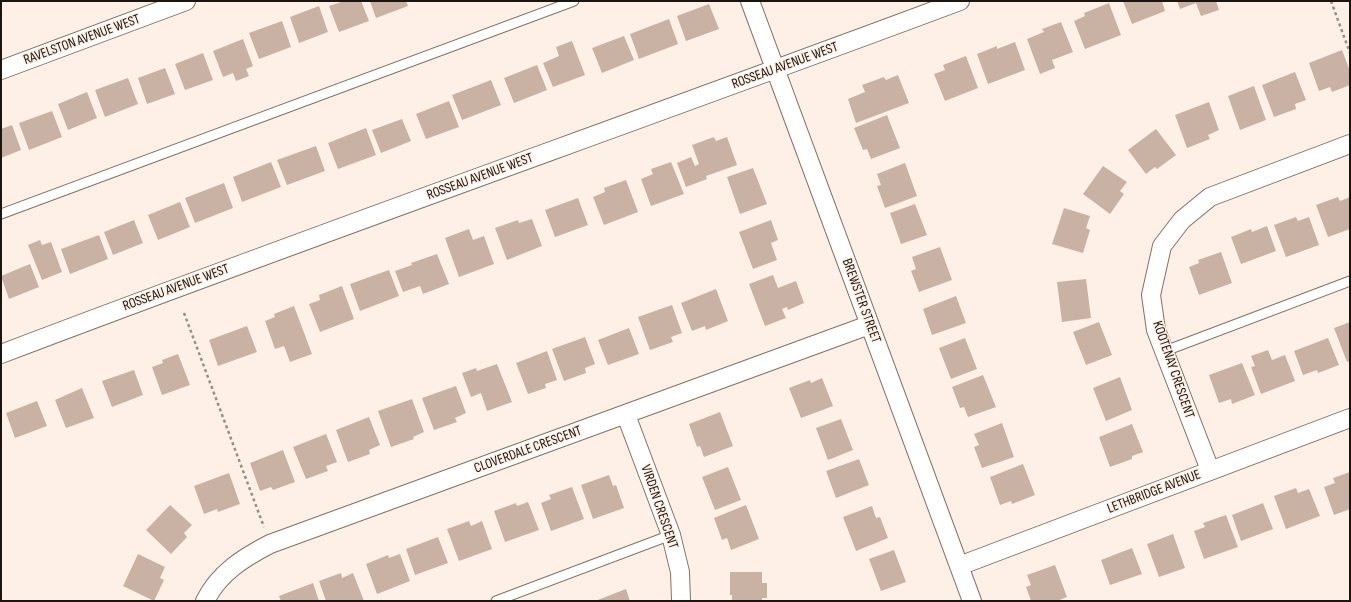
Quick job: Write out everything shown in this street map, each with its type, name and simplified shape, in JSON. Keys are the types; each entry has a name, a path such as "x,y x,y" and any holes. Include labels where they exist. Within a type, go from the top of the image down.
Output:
{"street":[{"name":"RAVELSTON AVENUE WEST","path":"1,70 186,1"},
{"name":"BREWSTER STREET","path":"750,1 972,601"},
{"name":"ROSSEAU AVENUE WEST","path":"1,354 176,287 776,70 960,1"},
{"name":"KOOTENAY CRESCENT","path":"1210,470 1156,330 1151,295 1162,246 1182,220 1210,197 1350,144"},
{"name":"CLOVERDALE CRESCENT","path":"205,601 211,589 230,568 248,555 270,544 869,326"},
{"name":"VIRDEN CRESCENT","path":"626,415 671,535 680,572 681,601"},
{"name":"LETHBRIDGE AVENUE","path":"959,566 1350,418"}],"lane":[{"path":"1,214 574,1"},
{"path":"1164,351 1350,280"},
{"path":"496,601 671,535"}],"path":[{"path":"1331,1 1350,53"},
{"path":"184,313 270,544"}],"building":[{"path":"344,1 361,1 369,21 339,32 329,6"},
{"path":"370,1 406,1 408,6 376,18"},
{"path":"1123,1 1162,1 1165,11 1132,24"},
{"path":"1177,1 1216,1 1219,10 1201,16 1196,3 1180,9"},
{"path":"1109,3 1121,35 1085,49 1074,21 1085,16 1084,13"},
{"path":"709,4 719,29 686,41 677,16"},
{"path":"319,6 328,32 299,43 290,17"},
{"path":"669,19 678,44 639,59 630,34"},
{"path":"282,21 291,47 259,59 249,33"},
{"path":"1061,22 1073,52 1052,60 1055,68 1040,74 1027,39 1044,32 1042,29"},
{"path":"624,36 634,60 602,73 592,48"},
{"path":"243,39 253,66 246,69 249,76 236,81 233,73 223,77 213,51"},
{"path":"572,41 585,75 553,87 543,63 559,56 556,47"},
{"path":"1015,42 1025,70 988,84 977,54 997,46 997,49"},
{"path":"1342,50 1350,71 1350,85 1332,92 1330,87 1319,91 1309,63"},
{"path":"203,53 213,80 185,90 175,64"},
{"path":"966,56 978,88 945,101 934,74 945,70 943,65"},
{"path":"537,65 547,90 514,103 504,78"},
{"path":"165,68 175,94 147,104 138,78"},
{"path":"1295,72 1306,100 1295,104 1296,109 1274,117 1262,85"},
{"path":"898,75 909,103 856,123 848,99 865,92 862,85 884,77 886,80"},
{"path":"128,78 138,104 105,117 95,90"},
{"path":"491,80 501,105 462,120 452,95"},
{"path":"1254,86 1266,120 1240,130 1228,96"},
{"path":"87,92 97,118 68,130 58,104"},
{"path":"449,101 459,127 426,139 416,114"},
{"path":"1209,102 1219,130 1208,135 1210,139 1187,148 1175,115"},
{"path":"52,111 62,137 29,150 19,123"},
{"path":"887,115 900,148 871,159 867,149 863,150 854,128"},
{"path":"402,119 411,141 381,153 372,130"},
{"path":"12,125 21,150 1,158 1,129"},
{"path":"366,128 376,155 338,169 328,143"},
{"path":"1156,129 1176,155 1157,169 1155,167 1146,174 1128,150"},
{"path":"714,137 716,141 727,137 737,165 706,176 707,179 686,187 677,163 691,157 695,166 699,164 692,145"},
{"path":"316,146 325,171 287,185 277,160"},
{"path":"271,162 281,187 242,202 233,177"},
{"path":"671,162 684,194 651,206 641,179 653,174 651,169"},
{"path":"905,163 917,196 885,208 877,186 881,185 877,174"},
{"path":"1103,166 1127,182 1120,191 1124,194 1110,214 1083,194"},
{"path":"753,168 767,204 740,214 727,177"},
{"path":"626,180 638,212 604,225 593,197 605,192 604,188"},
{"path":"224,183 233,208 195,223 185,198"},
{"path":"1338,197 1340,201 1350,197 1350,229 1328,237 1316,205"},
{"path":"578,198 588,225 555,237 545,210"},
{"path":"180,202 190,227 158,240 148,215"},
{"path":"915,204 927,235 901,244 890,213"},
{"path":"1064,208 1090,216 1086,228 1090,230 1083,253 1052,244"},
{"path":"1296,217 1298,221 1309,217 1319,245 1286,257 1274,225"},
{"path":"532,219 542,246 507,260 495,228 518,220 519,223"},
{"path":"134,220 143,243 113,255 104,232"},
{"path":"771,220 778,240 771,243 777,260 753,269 739,232"},
{"path":"1267,226 1276,251 1241,264 1231,237 1251,229 1252,232"},
{"path":"469,229 473,240 484,236 494,264 459,277 445,238"},
{"path":"99,235 108,259 70,274 61,249"},
{"path":"40,240 42,245 51,242 62,272 42,280 28,245"},
{"path":"940,247 952,280 919,292 911,271 916,269 912,257"},
{"path":"1221,252 1232,283 1199,295 1189,267 1199,263 1198,260"},
{"path":"437,254 449,284 423,294 420,286 403,292 395,271 412,265 411,263"},
{"path":"30,264 39,287 9,299 1,276"},
{"path":"389,270 399,296 360,311 350,284"},
{"path":"773,275 778,288 796,281 804,303 788,310 787,307 782,309 786,318 765,326 749,284"},
{"path":"1086,279 1091,318 1062,322 1057,282"},
{"path":"342,286 354,319 320,332 309,304 320,300 319,295"},
{"path":"716,289 728,321 706,330 705,326 692,331 681,303"},
{"path":"956,296 966,323 932,335 923,309"},
{"path":"672,305 682,333 671,337 673,342 650,350 638,317"},
{"path":"294,306 312,354 290,362 284,346 275,349 265,321 275,317 274,314"},
{"path":"1099,322 1112,355 1086,365 1073,332"},
{"path":"1350,322 1350,361 1347,362 1334,328"},
{"path":"247,326 257,352 218,366 209,340"},
{"path":"629,328 639,354 608,365 598,340"},
{"path":"585,337 595,364 585,368 586,373 564,381 552,349"},
{"path":"965,338 977,369 951,379 939,348"},
{"path":"1328,338 1339,365 1318,373 1317,370 1303,375 1294,351"},
{"path":"1268,350 1272,360 1285,355 1295,381 1261,394 1251,367 1255,366 1251,356"},
{"path":"547,351 557,380 545,384 546,388 528,394 516,363"},
{"path":"178,354 190,385 162,395 152,367 163,363 162,360"},
{"path":"1242,363 1255,395 1232,404 1231,399 1219,403 1209,375"},
{"path":"497,364 512,402 487,411 481,393 471,397 462,373 476,368 477,371"},
{"path":"134,370 143,395 112,407 102,381"},
{"path":"983,375 996,407 968,417 964,407 960,408 952,387"},
{"path":"1120,377 1132,410 1106,421 1093,388"},
{"path":"822,378 833,406 801,418 789,388 810,380 811,383"},
{"path":"456,386 466,413 455,418 457,422 434,430 422,398"},
{"path":"82,388 94,418 66,428 55,400"},
{"path":"412,399 424,432 413,437 414,439 391,447 378,411"},
{"path":"37,401 47,426 15,438 6,413"},
{"path":"720,412 733,446 704,457 700,446 697,447 689,424"},
{"path":"369,417 380,445 369,450 370,454 348,462 336,430"},
{"path":"841,419 853,450 828,460 816,428"},
{"path":"1002,423 1014,457 982,468 974,447 979,445 974,434"},
{"path":"1132,424 1143,452 1132,456 1132,459 1110,467 1099,437"},
{"path":"326,434 337,462 326,466 328,471 306,479 293,447"},
{"path":"283,450 295,482 273,490 271,487 260,491 250,463"},
{"path":"859,459 869,485 836,498 826,471"},
{"path":"1023,464 1035,495 1012,504 1011,501 1000,505 990,477"},
{"path":"728,467 741,500 715,510 702,477"},
{"path":"1350,472 1350,509 1334,515 1324,487 1335,483 1333,478"},
{"path":"229,473 240,504 218,512 217,509 204,514 194,486"},
{"path":"609,475 613,486 616,485 624,508 593,519 581,485"},
{"path":"572,487 584,519 551,531 541,503 551,499 549,495"},
{"path":"1296,488 1298,493 1309,489 1320,516 1286,529 1274,496"},
{"path":"528,502 539,530 505,542 494,511 516,503 517,506"},
{"path":"1263,503 1273,529 1241,541 1232,515"},
{"path":"170,505 192,525 184,533 187,537 171,554 146,530"},
{"path":"746,505 759,539 731,550 727,538 722,540 714,518"},
{"path":"872,506 876,518 880,517 888,538 856,551 843,517"},
{"path":"1226,515 1238,547 1204,559 1194,531 1205,527 1203,523"},
{"path":"469,521 471,526 482,521 492,549 459,561 447,529"},
{"path":"1173,534 1185,568 1159,577 1147,544"},
{"path":"438,537 448,563 415,575 406,549"},
{"path":"1132,548 1142,574 1110,585 1101,560"},
{"path":"894,550 906,582 881,591 869,559"},
{"path":"138,554 165,567 160,578 164,580 154,601 123,586"},
{"path":"400,554 410,581 377,594 366,564 388,555 389,558"},
{"path":"1055,565 1067,597 1057,601 1031,601 1026,587 1031,585 1027,575"},
{"path":"730,572 762,572 762,583 767,583 767,598 762,598 762,601 732,601 732,595 730,595"},
{"path":"341,573 342,578 353,573 364,601 326,601 319,581"},
{"path":"313,583 319,601 281,601 279,596"},
{"path":"626,589 630,601 595,601"}]}
